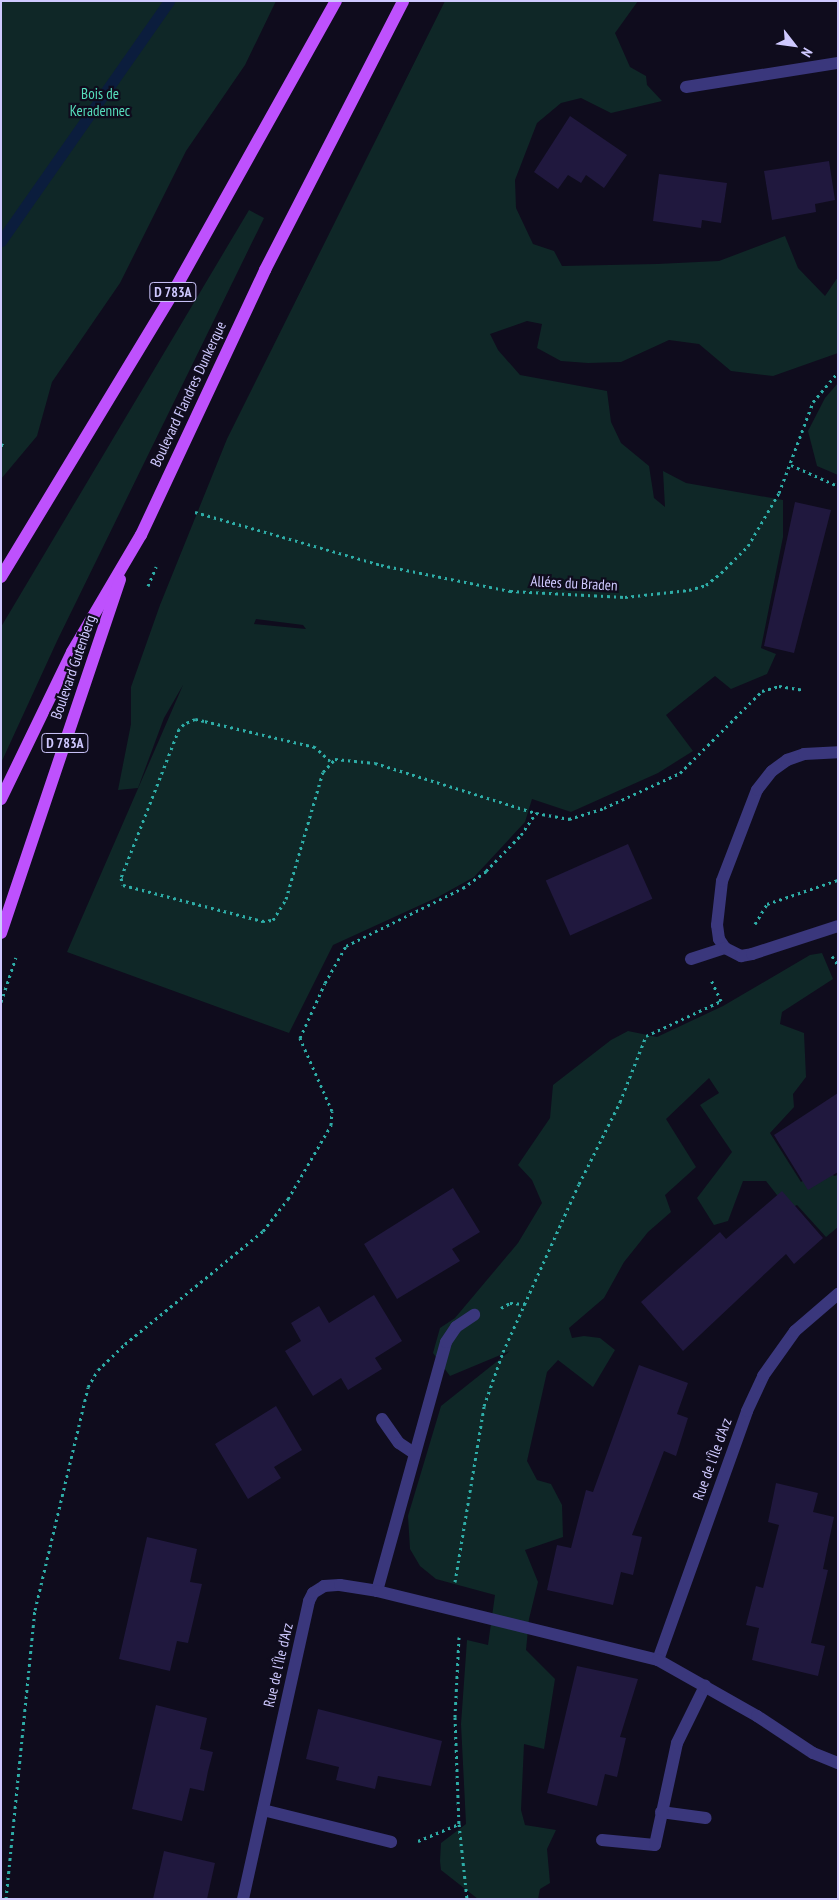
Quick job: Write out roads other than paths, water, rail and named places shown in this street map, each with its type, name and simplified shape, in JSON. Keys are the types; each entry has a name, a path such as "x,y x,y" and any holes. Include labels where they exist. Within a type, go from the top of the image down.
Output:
{"main road":[{"name":"D 783A","path":"1,577 171,296 336,1"},
{"name":"Boulevard Flandres Dunkerque","path":"1,799 72,652 141,535 274,253 403,1"},
{"name":"Boulevard Gutenberg","path":"1,933 129,554"}],"street":[{"path":"686,87 838,63"},
{"path":"838,752 804,754 787,760 772,771 758,790 722,882 717,925 719,939 725,948 741,956 838,926"},
{"path":"696,958 725,948"},
{"name":"Rue de l'Île d'Arz","path":"658,1660 743,1420 764,1376 795,1331 838,1294"},
{"path":"377,1591 446,1342 456,1327 474,1315"},
{"path":"382,1419 399,1444 414,1453"},
{"name":"Rue de l'Île d'Arz","path":"243,1899 314,1593 324,1586 340,1584 377,1591 658,1660 705,1686 813,1752 838,1763"},
{"path":"602,1840 655,1845 682,1727 705,1686"},
{"path":"263,1810 391,1842"},
{"path":"662,1812 706,1818"}],"waterway":[{"path":"1,241 169,1"}],"park label":[{"name":"Bois de Keradennec","path":"100,102"}]}
